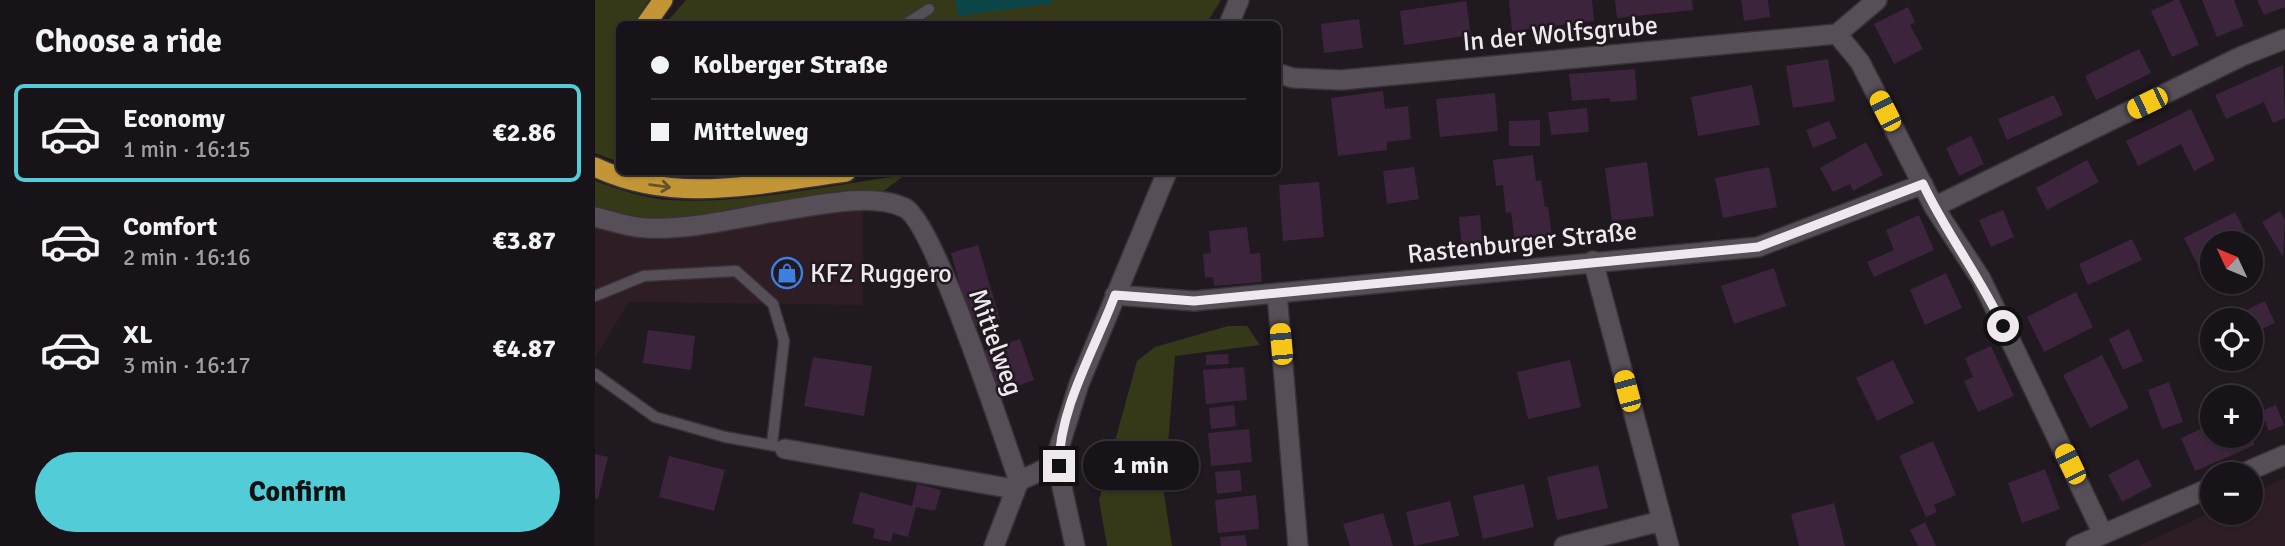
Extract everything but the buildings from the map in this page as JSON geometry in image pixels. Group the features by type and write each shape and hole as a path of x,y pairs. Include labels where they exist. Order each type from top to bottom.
{"highway":[{"path":"648,21 663,0"},
{"path":"595,167 616,174"},
{"path":"619,175 643,183 713,191 825,175"}],"street":[{"path":"1230,21 1239,0"},
{"path":"1877,0 1836,34 1860,62 1934,207 1981,279 2103,534"},
{"name":"In der Wolfsgrube","path":"1281,74 1293,78 1341,80 1836,34"},
{"path":"1934,207 2242,56 2285,39"},
{"path":"1075,546 1059,466 1059,448 1079,384 1166,175"},
{"name":"Rastenburger Straße","path":"1115,295 1194,301 1758,247 1923,184"},
{"name":"Mittelweg","path":"595,217 645,229 721,222 859,201 885,201 907,209 940,263 1016,485"},
{"path":"1593,261 1669,546"},
{"path":"1277,293 1298,546"},
{"path":"779,447 1016,485 1049,467 1059,466"},
{"path":"2263,464 2285,455"},
{"path":"994,546 1016,485"},
{"path":"2075,546 2200,492"},
{"path":"1564,546 1661,521"}],"lane":[{"path":"911,21 929,9"},
{"path":"595,296 644,276 736,271 773,304 784,341 779,447 725,437 655,416 595,374"}],"shaded area":[{"path":"863,206 863,305 629,302 595,358 595,224"},
{"path":"2285,478 2285,546 2138,546 2200,518 2200,525 2263,525 2263,488"}],"green space":[{"path":"595,0 649,0 636,21 616,21 616,161 595,153"},
{"path":"686,0 1221,0 1208,21 668,21"},
{"path":"905,175 863,206 664,239 595,224 595,181 649,197 696,201 756,197"},
{"path":"1228,326 1247,326 1260,345 1175,356 1164,494 1172,546 1107,546 1099,500 1137,361 1155,347"}],"water":[{"path":"955,0 1052,0 1053,3 958,16"}],"place":[{"name":"KFZ Ruggero","path":"787,273"}],"route":[{"path":"1059,466 1059,448 1079,384 1115,295 1194,301 1758,247 1923,184 1934,207 1981,279 2003,326"}]}
